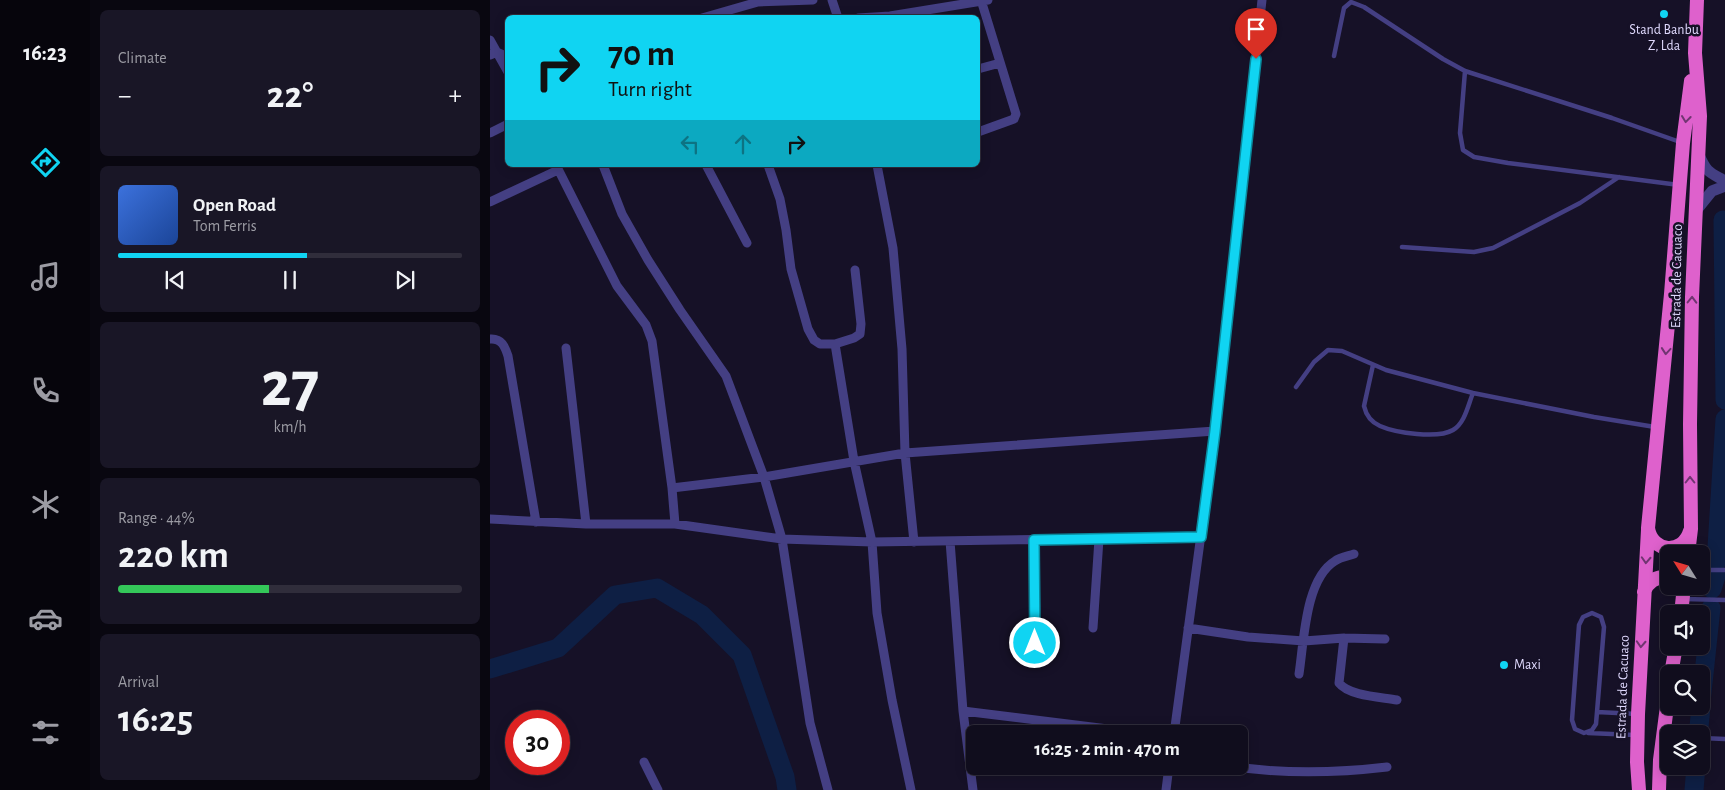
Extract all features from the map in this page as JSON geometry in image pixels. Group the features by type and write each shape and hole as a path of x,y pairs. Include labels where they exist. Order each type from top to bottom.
{"highway":[{"name":"Estrada de Cacuaco","path":"1639,790 1637,762 1638,714 1648,524 1683,143 1695,53 1697,0"},
{"name":"Estrada de Cacuaco","path":"1689,545 1691,529 1690,424 1695,212 1700,116 1695,53"},
{"path":"1648,524 1649,535 1653,541 1658,546 1669,548 1682,544 1687,539 1691,529"},
{"path":"1644,595 1645,589 1651,581 1660,577"},
{"path":"1666,715 1666,725"},
{"path":"1659,790 1661,775"}],"street":[{"path":"718,15 757,1 813,0"},
{"path":"832,0 837,15"},
{"path":"896,15 983,0 1016,114 1014,119 980,131"},
{"path":"1175,725 1215,431 1262,0"},
{"path":"490,40 494,54 505,68"},
{"path":"980,68 1000,63"},
{"path":"490,133 505,126"},
{"path":"1698,154 1704,167 1710,173 1725,181"},
{"path":"490,202 557,167 617,286 646,325 652,341 672,488 675,524"},
{"path":"603,167 622,214 648,260 726,376 764,477 782,539 810,723 828,790"},
{"path":"707,167 747,243"},
{"path":"769,167 780,199 791,269 808,329 814,340 820,344 836,344 860,334 862,324 855,270"},
{"path":"877,167 893,248 902,349 905,453 914,542"},
{"path":"1695,212 1712,191 1725,186"},
{"path":"490,338 495,338 504,344 508,356 536,522"},
{"path":"836,344 854,461 872,542 879,622 910,790"},
{"path":"566,348 586,524"},
{"path":"672,488 764,477 905,453 1215,431"},
{"path":"490,519 586,524 675,524 782,539 872,542 1201,537"},
{"path":"1093,628 1099,539"},
{"path":"1034,540 1035,643"},
{"path":"950,541 963,711 973,790"},
{"path":"1299,674 1308,608 1321,575 1335,560 1354,554"},
{"path":"1188,628 1248,637 1304,641 1344,638 1385,639"},
{"path":"1344,638 1339,684 1344,689 1354,693 1397,700"},
{"path":"963,711 1076,725"},
{"path":"644,762 658,790"},
{"path":"1248,769 1354,771 1387,768"},
{"path":"1166,790 1168,775"}],"lane":[{"path":"1334,56 1344,8 1352,2 1364,7 1443,59 1465,71 1683,143"},
{"path":"1465,71 1460,133 1463,150 1474,157 1680,186"},
{"path":"1402,247 1474,252 1492,248 1580,203 1618,177"},
{"path":"1296,387 1314,362 1328,350 1342,351 1386,370 1473,393 1594,418 1658,427"},
{"path":"1373,365 1364,406 1368,417 1381,427 1408,433 1442,434 1454,430 1464,418 1473,393"},
{"path":"1710,570 1724,570"},
{"path":"1691,595 1704,600 1725,600"},
{"path":"1584,733 1590,732 1594,727 1597,712 1604,624 1600,616 1592,613 1582,617 1579,625 1572,720 1575,729 1584,733 1638,735"},
{"path":"1597,712 1638,714"},
{"path":"1666,718 1669,725"},
{"path":"1710,739 1725,740"}],"waterway":[{"path":"1723,220 1725,400"},
{"path":"1716,563 1725,419"},
{"path":"1712,589 1716,576"},
{"path":"490,669 558,648 615,595 657,588 702,615 742,655 785,777 787,790"},
{"path":"1705,665 1711,608"},
{"path":"1699,725 1700,715"},
{"path":"1694,790 1695,775"}],"place":[{"name":"Stand Banbu Z, Lda","path":"1664,14"},
{"name":"Maxi","path":"1504,665"}],"route":[{"path":"1035,643 1034,540 1201,537 1215,431 1256,59"}]}
